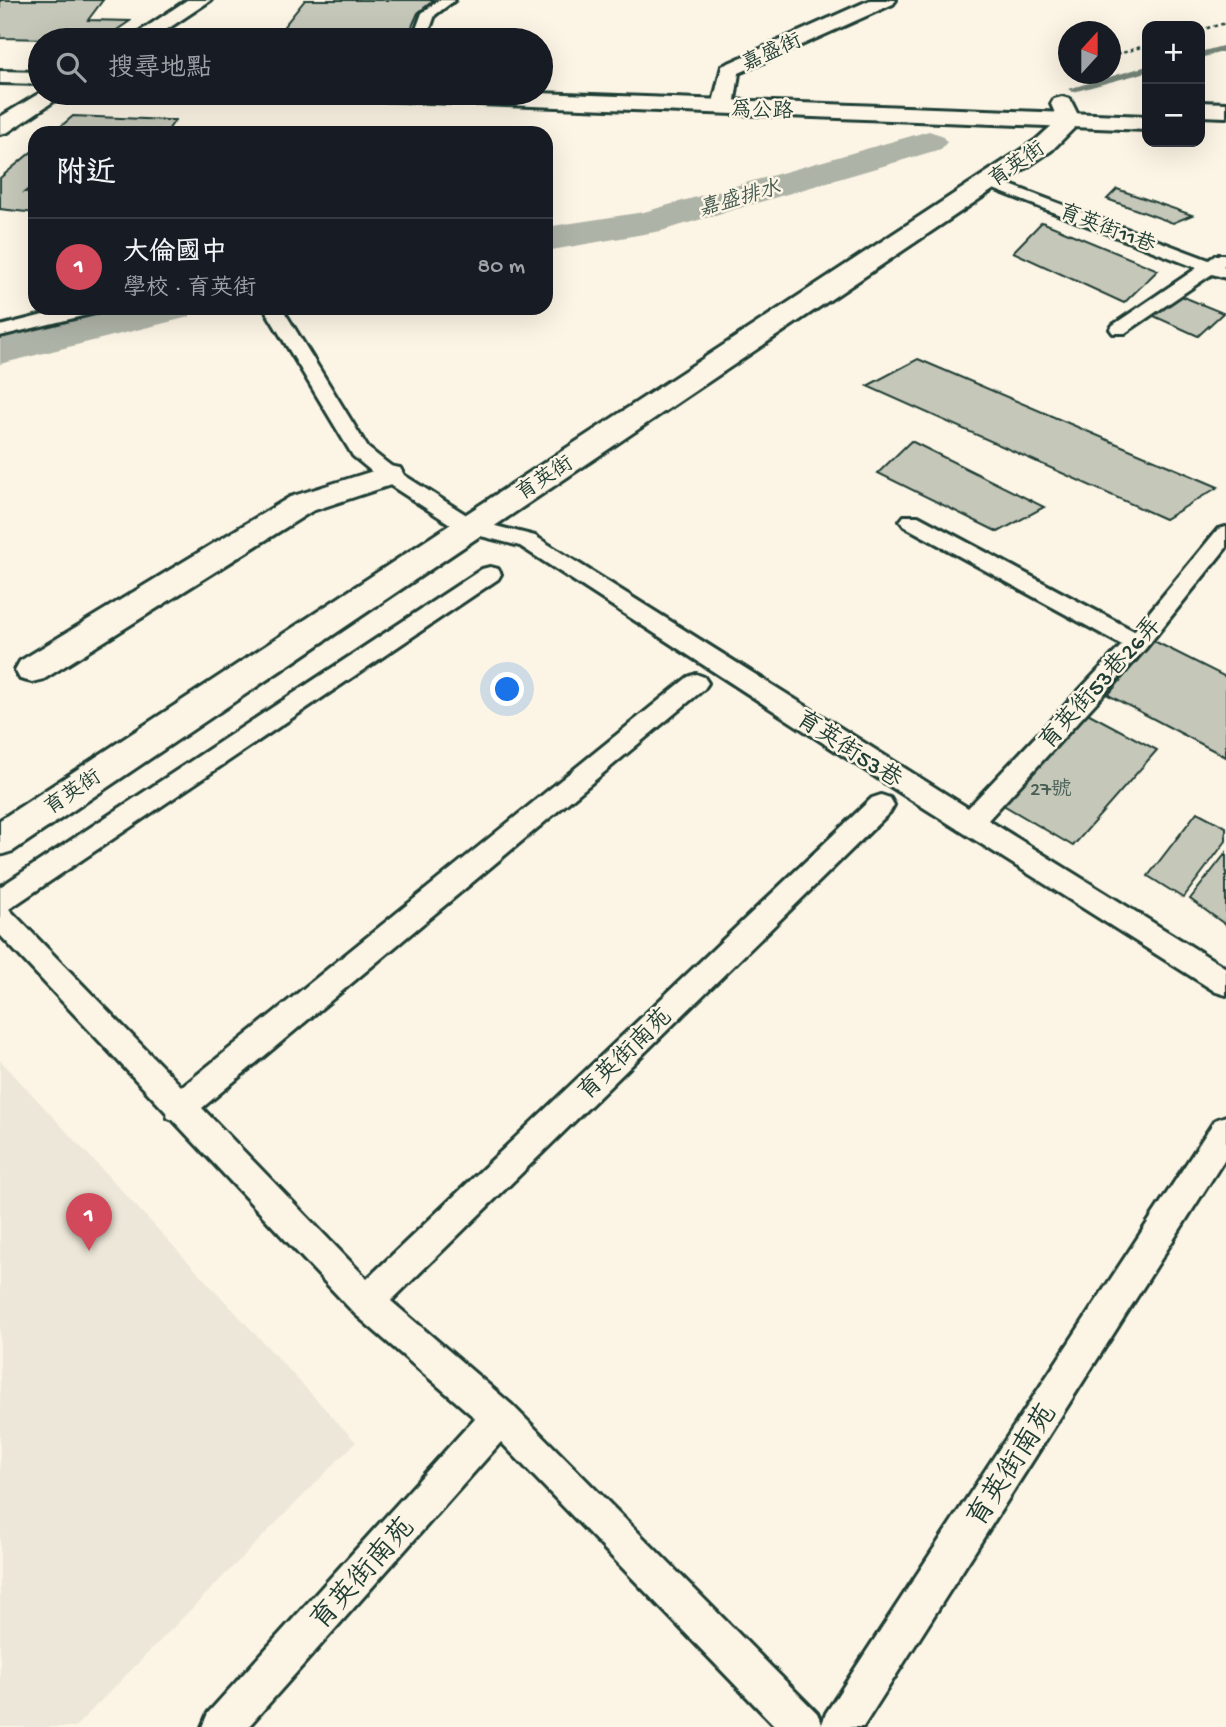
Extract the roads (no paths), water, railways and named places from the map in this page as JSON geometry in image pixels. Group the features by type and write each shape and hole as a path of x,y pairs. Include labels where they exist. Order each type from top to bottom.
{"street":[{"path":"156,28 201,0"},
{"name":"嘉盛街","path":"724,99 729,70 886,0"},
{"path":"0,64 28,65"},
{"path":"0,77 28,78"},
{"name":"為公路","path":"553,85 724,99"},
{"name":"為公路","path":"553,96 724,99 1066,112 1142,122"},
{"path":"0,127 36,105"},
{"name":"為公路","path":"1066,112 1142,107"},
{"path":"1205,109 1226,110"},
{"name":"育英街","path":"0,840 1044,145 1066,112"},
{"path":"1205,125 1226,126"},
{"path":"32,670 301,504 389,475"}],"lane":[{"path":"423,28 429,13 447,0"},
{"name":"育英街11巷","path":"989,182 1221,265"},
{"path":"1119,329 1221,265"},
{"path":"0,331 65,315"},
{"path":"277,315 360,452 389,475 470,526"},
{"path":"911,521 1137,643"},
{"name":"育英街53巷","path":"470,526 527,541 908,785 1226,983"},
{"name":"育英街53巷26弄","path":"971,822 1137,643 1224,536"},
{"path":"0,901 490,574"},
{"path":"179,1108 696,683"},
{"name":"育英街南苑","path":"367,1302 881,805"},
{"path":"0,917 179,1108 367,1302 500,1417 803,1727"},
{"name":"育英街南苑","path":"840,1727 1226,1130"},
{"name":"育英街南苑","path":"222,1727 500,1417"}],"waterway":[{"name":"嘉盛排水","path":"1205,54 1226,48"},
{"name":"嘉盛排水","path":"1073,89 1142,70"},
{"name":"嘉盛排水","path":"553,238 648,223 929,142"},
{"name":"嘉盛排水","path":"0,351 147,315"}],"place":[{"name":"大倫國中","path":"89,1251"}]}
